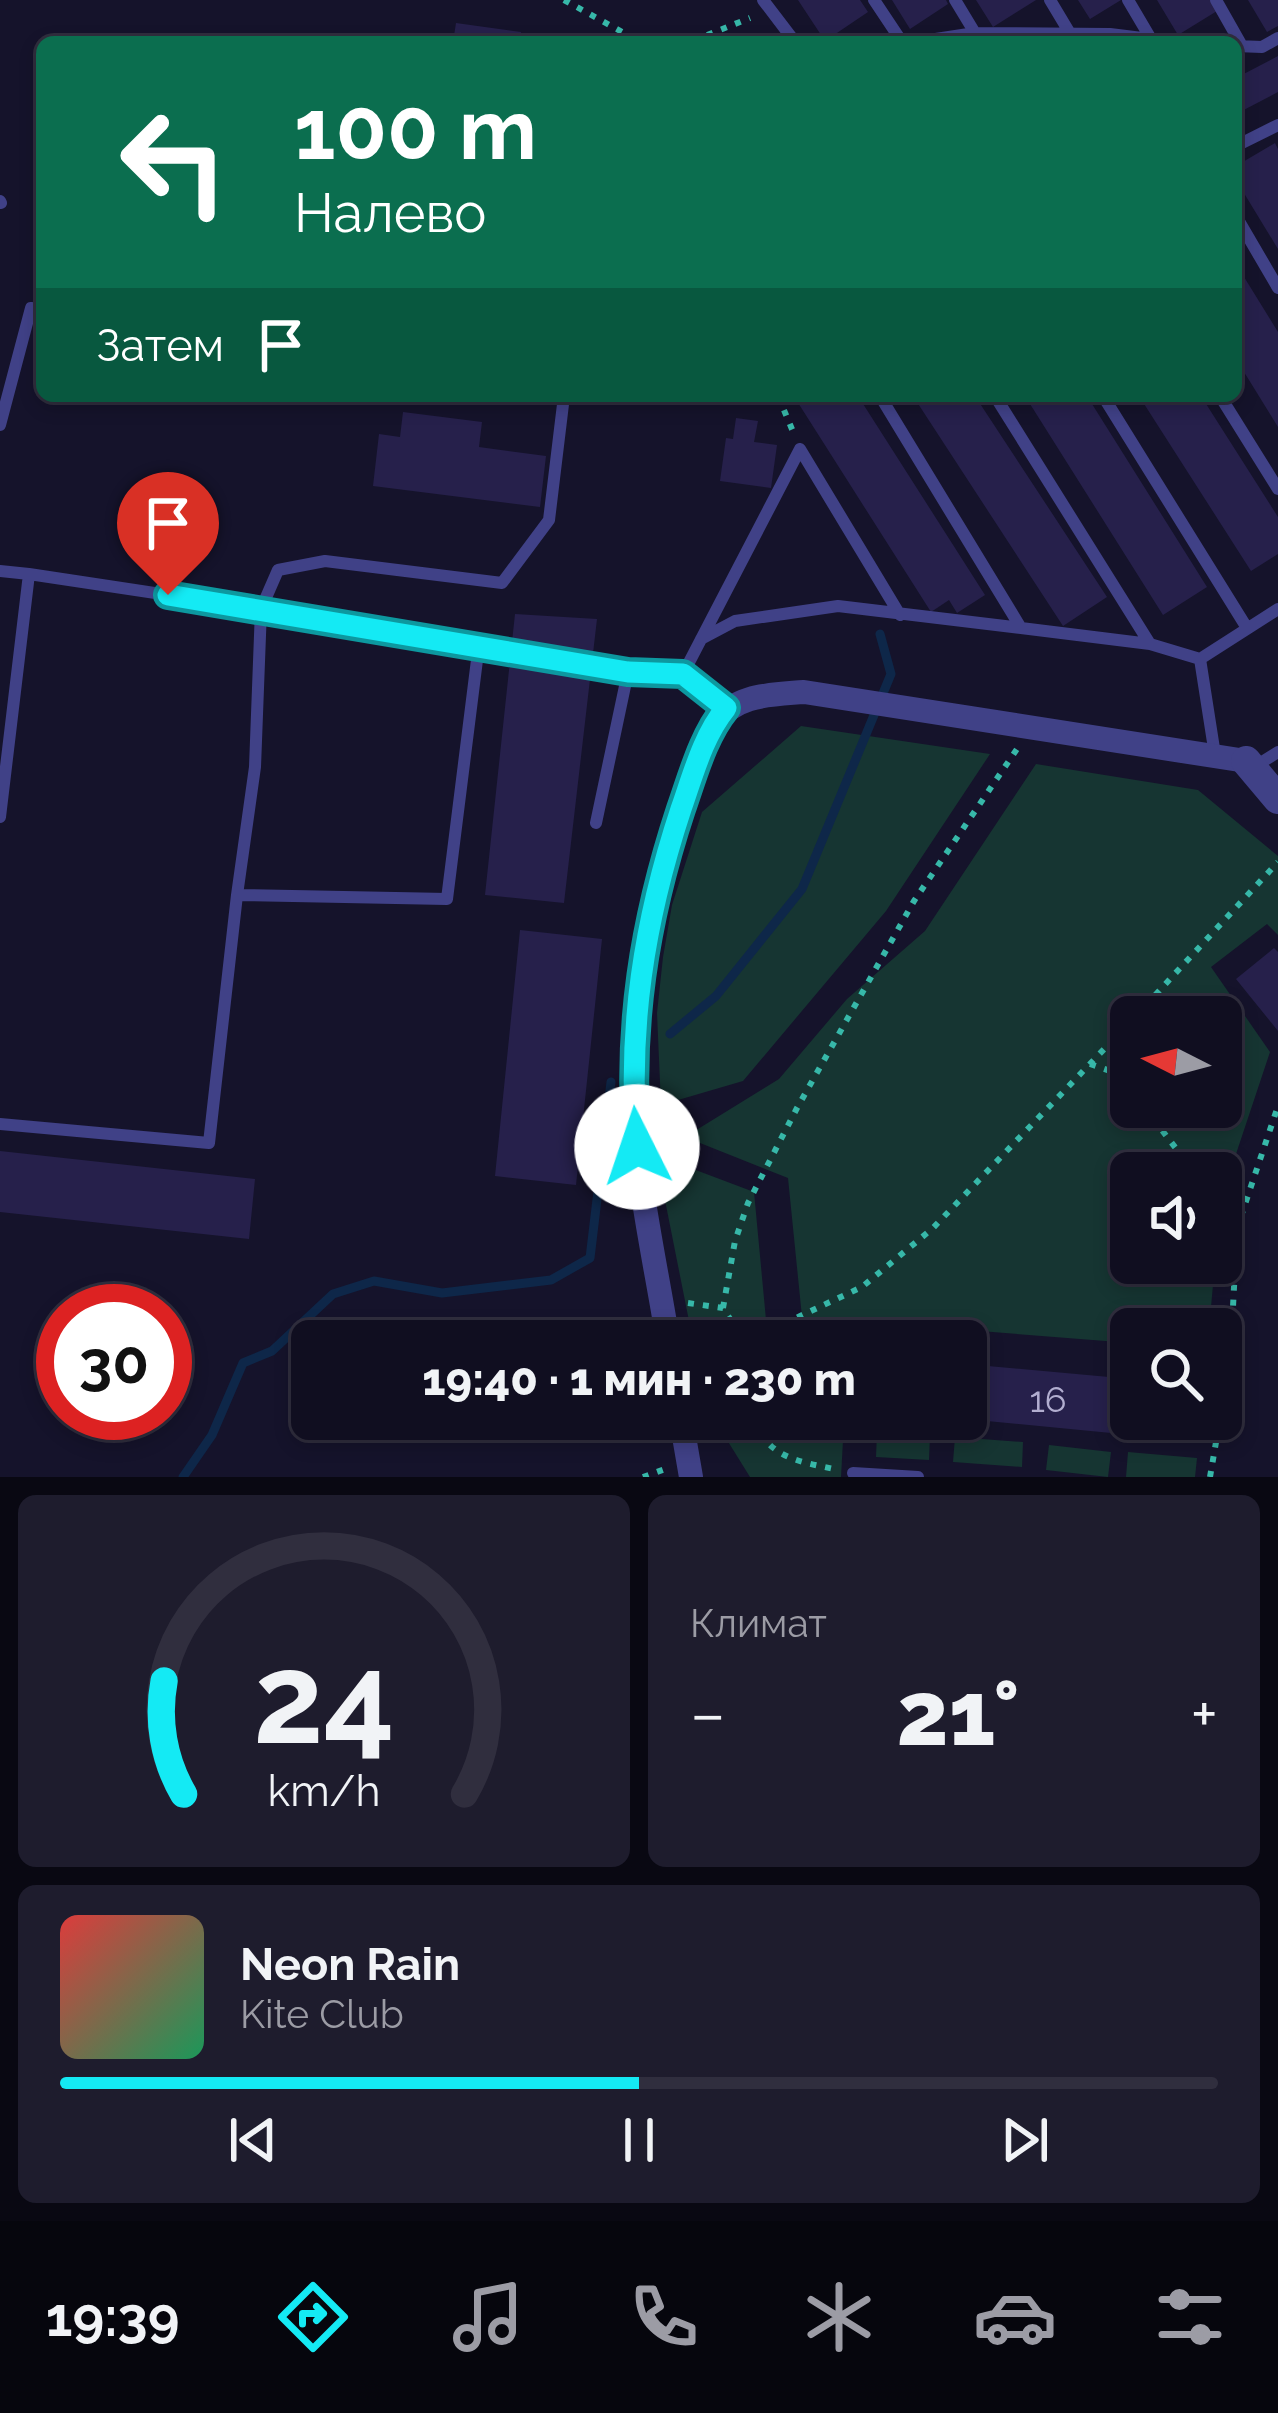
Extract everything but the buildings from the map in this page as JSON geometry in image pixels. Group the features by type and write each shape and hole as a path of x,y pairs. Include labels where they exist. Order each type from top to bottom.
{"street":[{"path":"665,1320 632,1096 640,969 666,854 713,724 726,708 746,698 805,692 1259,760 1278,799"},
{"path":"685,1440 691,1477"}],"lane":[{"path":"874,0 898,36"},
{"path":"955,0 975,33"},
{"path":"1050,0 1064,36"},
{"path":"1128,0 1149,36"},
{"path":"1216,0 1234,36"},
{"path":"766,4 791,36"},
{"path":"955,36 1029,36"},
{"path":"1242,46 1262,47 1278,38"},
{"path":"1242,143 1278,125"},
{"path":"1242,226 1278,288"},
{"path":"0,425 31,308 36,308"},
{"path":"0,1124 209,1143 255,767 261,610 278,570 325,561 502,583 549,520 563,402"},
{"path":"884,402 1022,628"},
{"path":"999,402 1150,644"},
{"path":"1107,402 1247,628"},
{"path":"1224,402 1278,489"},
{"path":"800,449 900,615"},
{"path":"683,674 800,449"},
{"path":"0,571 479,644 628,672 683,674 726,708"},
{"path":"0,817 29,574"},
{"path":"701,639 735,621 838,606 1150,644 1200,658 1278,609"},
{"path":"238,895 447,899 479,644"},
{"path":"1200,658 1215,756"},
{"path":"596,824 628,672"},
{"path":"853,1473 918,1477"}],"path":[{"path":"564,0 630,36"},
{"path":"703,36 766,4"},
{"path":"781,402 800,449"},
{"path":"731,1320 723,1308 735,1241 748,1204 914,901 1032,726"},
{"path":"1154,996 1278,862"},
{"path":"793,1320 862,1287 933,1228 1110,1043"},
{"path":"1089,1064 1110,1071"},
{"path":"1242,1213 1278,1106"},
{"path":"1160,1128 1179,1152"},
{"path":"661,1298 723,1308"},
{"path":"768,1440 784,1458 853,1473"},
{"path":"1210,1477 1216,1440"}],"green space":[{"path":"801,726 990,754 886,911 743,1081 661,1105 657,1013 663,957 672,905 702,812"},
{"path":"1036,764 1198,790 1278,856 1278,935 1267,924 1211,967 1231,996 1110,996 1110,1128 1242,1128 1242,1012 1270,1052 1237,1152 1110,1152 1110,1284 1213,1284 1211,1308 1110,1308 1110,1341 987,1332 987,1320 802,1317 788,1178 685,1137 779,1079 847,999 925,931"},
{"path":"656,1155 754,1192 766,1320 689,1320"},
{"path":"727,1440 843,1440 841,1477 750,1477"},
{"path":"877,1440 930,1440 929,1460 876,1457"},
{"path":"955,1440 1023,1442 1022,1467 953,1462"},
{"path":"1049,1445 1111,1452 1108,1477 1046,1470"},
{"path":"1128,1452 1197,1458 1195,1477 1126,1477"}],"waterway":[{"path":"670,1034 716,996 802,889 891,674 880,634"},
{"path":"183,1477 212,1435 243,1363 272,1351 333,1294 374,1281 442,1293 551,1280 590,1258 611,1082"}],"route":[{"path":"168,595 628,672 683,674 726,708 713,724 686,795 651,906 633,1036 637,1147"}]}
